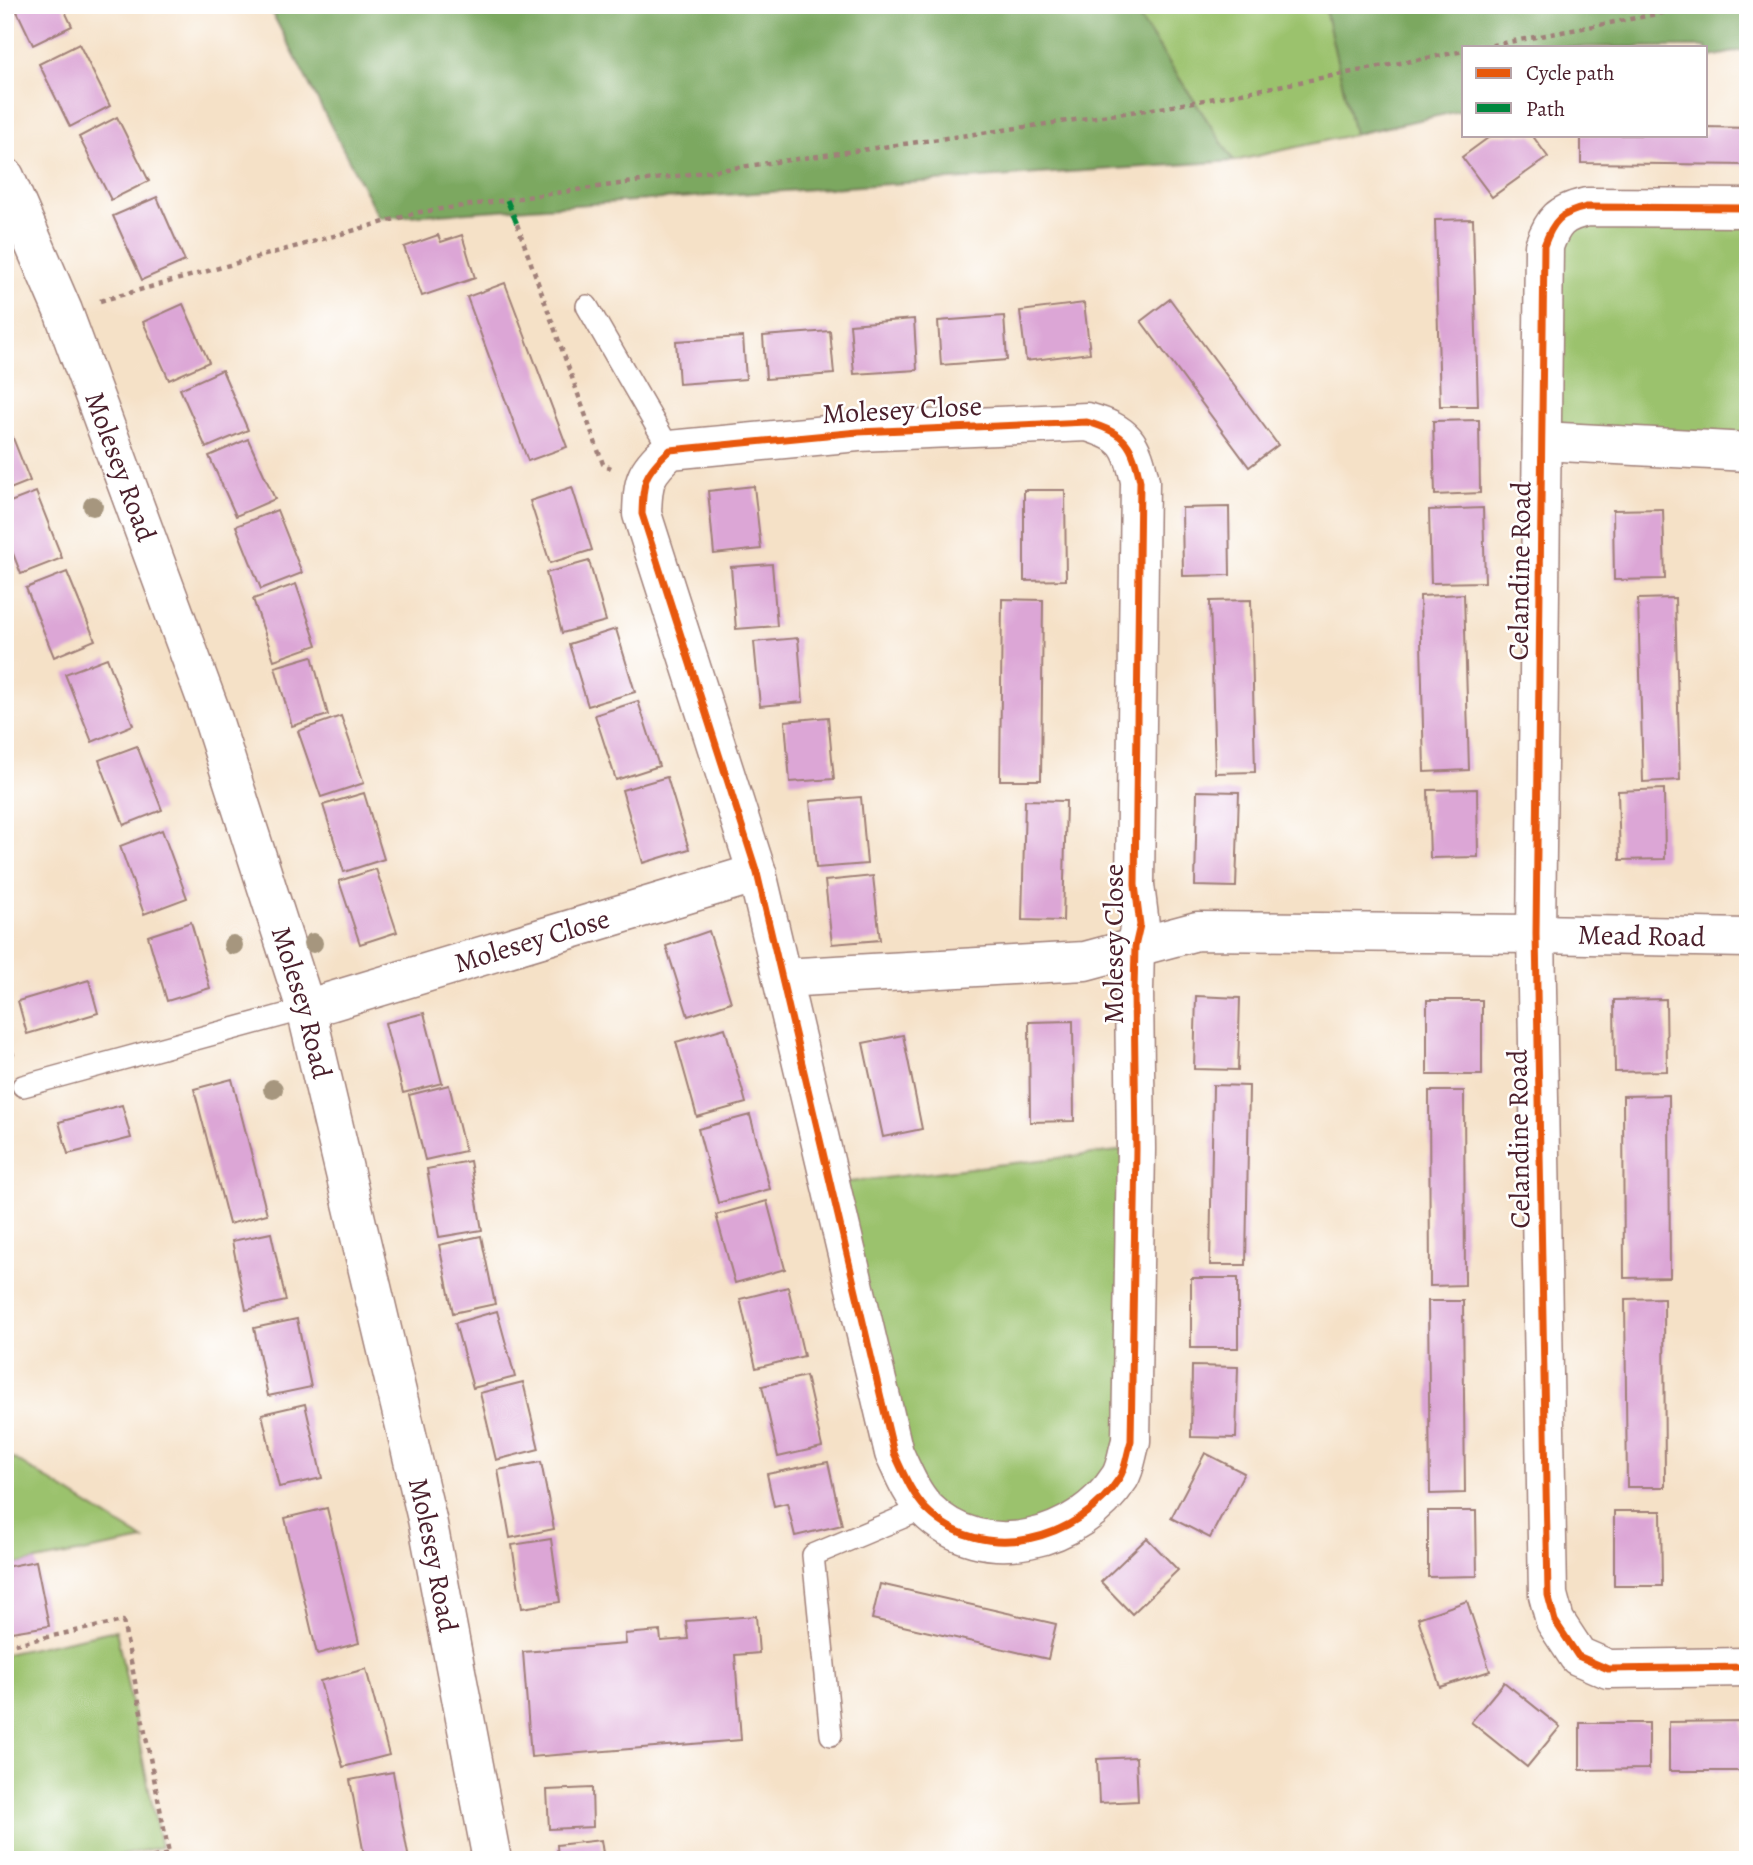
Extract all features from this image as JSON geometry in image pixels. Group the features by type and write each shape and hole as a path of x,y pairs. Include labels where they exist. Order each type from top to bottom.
{"street":[{"name":"Molesey Road","path":"5,177 63,311 209,710 306,1009 427,1520 492,1860"},
{"name":"Celandine Road","path":"1748,208 1587,207 1568,212 1551,226 1544,246 1536,934 1548,1595 1555,1621 1578,1656 1608,1669 1748,1667"},
{"name":"Molesey Close","path":"643,485 642,514 757,873 894,1452 909,1485 925,1508 945,1525 989,1542 1022,1540 1056,1530 1079,1519 1104,1498 1121,1475 1130,1441 1136,1149 1135,947 1140,925 1135,885 1140,481 1133,450 1111,428 1087,422 858,432 670,450"},
{"path":"1542,441 1748,452"},
{"path":"643,485 653,464 670,450"},
{"name":"Molesey Close","path":"306,1009 757,873"},
{"name":"Mead Road","path":"1135,947 1197,931 1748,938"},
{"name":"Molesey Close","path":"782,978 1085,961 1135,947"}],"lane":[{"path":"587,306 670,450"},
{"path":"23,1086 306,1009"},
{"path":"831,1735 813,1555 925,1508"}],"path":[{"path":"1487,46 1704,5"},
{"path":"63,311 420,212 1167,107 1462,51"},
{"path":"517,224 603,464 643,485"},
{"path":"5,1646 123,1621 169,1854 139,1860"}],"green space":[{"path":"268,5 1131,5 1234,161 379,218"},
{"path":"1131,5 1748,5 1748,49 1708,58 1708,46 1462,46 1462,110 1234,161"},
{"path":"1324,5 1748,5 1748,49 1708,58 1708,46 1462,46 1462,110 1354,134"},
{"path":"1748,208 1748,452 1542,441 1551,226"},
{"path":"1136,1149 1121,1475 1022,1540 925,1508 831,1184"},
{"path":"5,1453 144,1540 5,1567"},
{"path":"116,1630 161,1847 100,1860 5,1860 5,1654"}],"building":[{"path":"14,5 62,5 72,26 33,45"},
{"path":"79,44 110,106 70,127 39,64"},
{"path":"117,117 149,181 111,200 79,137"},
{"path":"1708,127 1748,128 1748,165 1581,163 1581,136 1708,136"},
{"path":"1491,136 1533,136 1548,157 1492,197 1462,157"},
{"path":"157,197 185,261 142,280 113,216"},
{"path":"1473,219 1478,406 1440,406 1435,220"},
{"path":"438,235 441,242 462,235 475,278 422,296 404,247"},
{"path":"505,283 567,447 528,461 467,297"},
{"path":"1170,299 1278,445 1249,467 1141,321"},
{"path":"1084,303 1090,353 1026,361 1020,311"},
{"path":"183,304 209,362 169,380 143,322"},
{"path":"1004,316 1007,360 941,365 938,321"},
{"path":"914,319 917,370 854,374 850,324"},
{"path":"830,331 834,374 766,379 763,336"},
{"path":"743,337 746,379 679,384 676,341"},
{"path":"222,370 248,430 206,448 180,389"},
{"path":"5,418 30,481 5,491"},
{"path":"1479,420 1480,493 1435,495 1433,421"},
{"path":"248,439 275,499 236,516 209,456"},
{"path":"754,486 761,549 714,554 708,491"},
{"path":"572,487 592,550 550,563 530,501"},
{"path":"1024,490 1065,490 1066,580 1024,581"},
{"path":"36,492 62,558 21,574 5,533 5,504"},
{"path":"1229,507 1230,575 1183,576 1182,508"},
{"path":"1483,508 1485,582 1431,583 1429,510"},
{"path":"1663,509 1665,579 1614,580 1613,510"},
{"path":"277,510 302,573 261,589 236,526"},
{"path":"589,561 606,621 562,633 546,573"},
{"path":"772,564 777,626 736,629 731,567"},
{"path":"67,572 95,640 54,657 26,588"},
{"path":"296,584 317,645 274,660 253,599"},
{"path":"1464,594 1469,770 1424,772 1420,596"},
{"path":"1675,598 1680,780 1643,782 1638,599"},
{"path":"1002,599 1043,600 1041,780 1000,780"},
{"path":"1251,600 1255,772 1215,773 1210,601"},
{"path":"616,629 635,692 588,706 569,644"},
{"path":"798,638 803,702 760,706 754,642"},
{"path":"312,656 328,715 292,726 275,667"},
{"path":"107,658 133,725 92,742 65,674"},
{"path":"638,701 659,766 616,780 595,715"},
{"path":"341,716 364,783 321,797 298,731"},
{"path":"828,717 834,779 790,782 785,721"},
{"path":"137,746 162,810 124,825 99,760"},
{"path":"667,777 689,849 643,863 622,790"},
{"path":"1477,789 1478,857 1430,858 1428,790"},
{"path":"1664,789 1665,859 1620,860 1618,791"},
{"path":"1197,791 1239,792 1236,887 1195,886"},
{"path":"364,793 384,859 344,872 323,805"},
{"path":"861,797 867,864 816,868 810,801"},
{"path":"1025,800 1066,801 1063,921 1022,920"},
{"path":"162,830 187,898 144,914 120,846"},
{"path":"376,869 397,932 360,944 339,881"},
{"path":"873,876 880,940 832,944 825,881"},
{"path":"191,922 210,988 167,1001 148,936"},
{"path":"709,931 731,1002 688,1016 666,946"},
{"path":"89,980 98,1013 27,1034 18,1001"},
{"path":"1196,996 1240,998 1238,1070 1194,1069"},
{"path":"1666,999 1667,1071 1615,1072 1614,1000"},
{"path":"1427,1000 1482,1000 1482,1075 1427,1075"},
{"path":"424,1013 442,1083 403,1093 385,1023"},
{"path":"1073,1021 1074,1121 1030,1122 1029,1022"},
{"path":"725,1028 746,1103 697,1117 676,1042"},
{"path":"903,1035 922,1129 883,1137 863,1043"},
{"path":"232,1079 267,1214 229,1224 194,1089"},
{"path":"449,1085 465,1151 425,1160 409,1095"},
{"path":"1213,1085 1249,1086 1246,1265 1210,1265"},
{"path":"1429,1091 1464,1091 1465,1285 1430,1286"},
{"path":"1669,1095 1670,1277 1624,1278 1623,1096"},
{"path":"122,1105 131,1138 68,1154 59,1122"},
{"path":"750,1115 770,1189 718,1203 698,1129"},
{"path":"470,1161 482,1230 439,1237 427,1169"},
{"path":"767,1201 785,1269 735,1283 716,1215"},
{"path":"271,1233 286,1301 246,1310 232,1241"},
{"path":"481,1236 495,1304 453,1313 439,1245"},
{"path":"1191,1278 1238,1278 1238,1348 1191,1348"},
{"path":"788,1287 804,1356 756,1368 740,1299"},
{"path":"1664,1298 1665,1487 1627,1487 1625,1299"},
{"path":"1428,1301 1463,1301 1465,1493 1430,1494"},
{"path":"497,1311 515,1377 473,1388 455,1323"},
{"path":"297,1319 311,1387 268,1396 254,1328"},
{"path":"1192,1366 1238,1367 1236,1438 1191,1437"},
{"path":"806,1376 822,1447 778,1457 762,1386"},
{"path":"523,1382 539,1449 496,1460 480,1393"},
{"path":"305,1404 322,1478 279,1487 262,1414"},
{"path":"1205,1453 1244,1473 1210,1538 1171,1518"},
{"path":"541,1462 554,1529 510,1538 498,1470"},
{"path":"828,1462 842,1525 795,1536 787,1503 774,1506 767,1474"},
{"path":"327,1508 359,1643 317,1654 285,1518"},
{"path":"1428,1511 1476,1511 1477,1576 1428,1577"},
{"path":"1614,1511 1661,1511 1662,1586 1614,1586"},
{"path":"1147,1538 1178,1570 1132,1614 1101,1582"},
{"path":"551,1539 560,1602 522,1608 512,1545"},
{"path":"36,1561 49,1626 5,1633 5,1567"},
{"path":"880,1584 1056,1624 1048,1659 872,1619"},
{"path":"1467,1601 1490,1671 1440,1687 1418,1618"},
{"path":"756,1616 759,1653 735,1655 741,1740 531,1757 523,1652 626,1644 625,1634 660,1631 661,1641 688,1639 686,1621"},
{"path":"366,1669 389,1755 343,1767 320,1681"},
{"path":"1504,1682 1560,1727 1527,1767 1471,1722"},
{"path":"1742,1721 1742,1771 1669,1771 1669,1722"},
{"path":"1580,1723 1649,1723 1649,1769 1580,1770"},
{"path":"1136,1757 1138,1801 1099,1803 1097,1759"},
{"path":"393,1772 409,1860 365,1860 350,1780"},
{"path":"592,1788 593,1827 549,1829 547,1790"},
{"path":"601,1840 604,1860 558,1860 557,1845"}],"marked path":[{"path":"507,200 517,224"}],"cycle path":[{"path":"1748,208 1587,207 1570,212 1559,219 1544,246 1536,934 1548,1595 1555,1621 1578,1656 1608,1669 1748,1667"},
{"path":"1087,422 1111,431 1125,442 1134,458 1140,481 1135,885 1140,925 1135,947 1134,991 1136,1149 1131,1441 1120,1477 1102,1499 1080,1517 1056,1531 1029,1539 1002,1541 975,1537 949,1527 926,1509 912,1489 894,1453 757,873 642,514 643,493 650,472 670,450 858,432 1087,422"}]}
